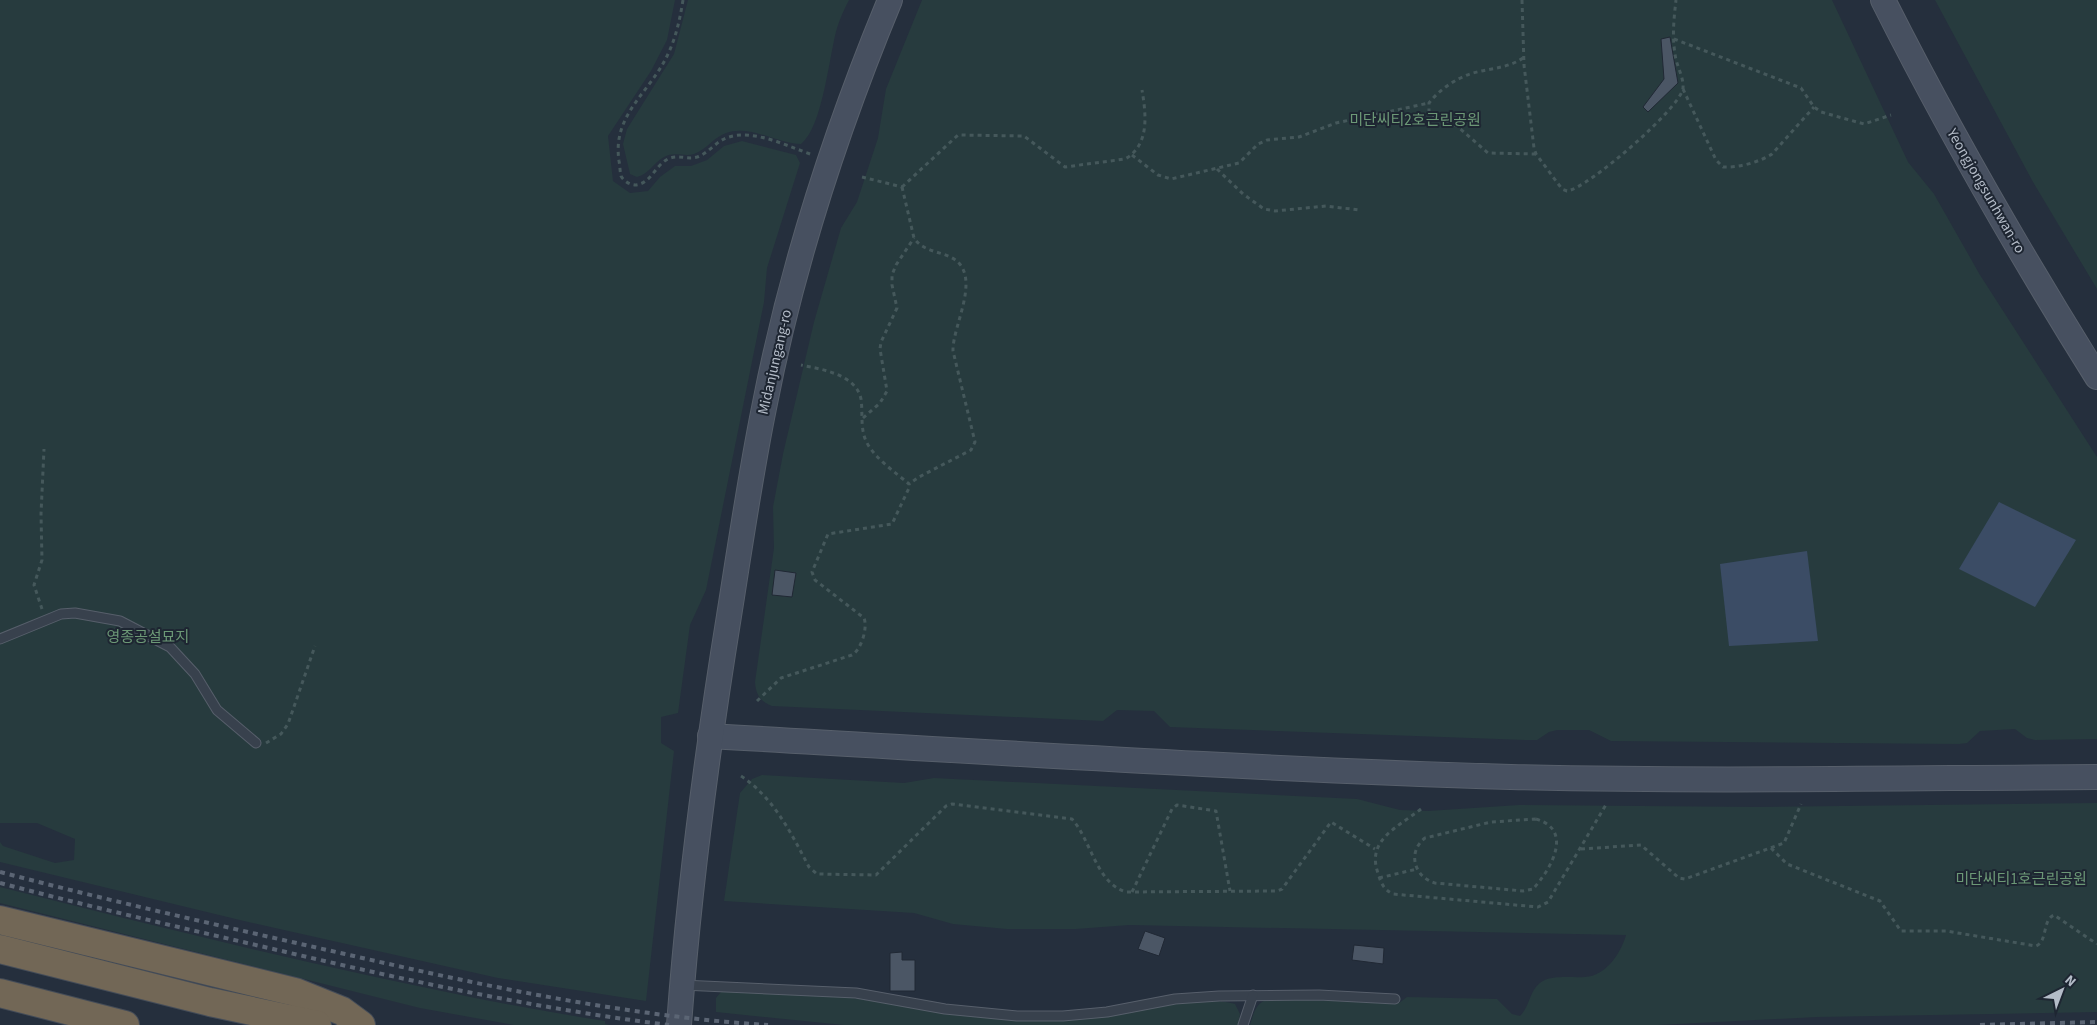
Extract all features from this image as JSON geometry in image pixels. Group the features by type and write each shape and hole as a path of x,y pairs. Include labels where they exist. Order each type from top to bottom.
{"highway":[{"path":"0,920 295,992 342,1011 361,1025"},
{"path":"0,949 210,1002 317,1025"},
{"path":"0,993 125,1025"}],"street":[{"name":"Midanjungang-ro","path":"679,1025 710,736 764,407 792,290 830,161 890,0"},
{"name":"Yeongjongsunhwan-ro","path":"1883,0 1921,76 1972,169 2038,282 2097,377"},
{"path":"710,736 1176,763 1508,777 1875,779 2097,777"}],"lane":[{"path":"0,639 46,619 75,613 120,621 153,636 183,659 217,710 256,743"},
{"path":"682,985 830,991 976,1013 1044,1016 1107,1012 1175,999 1253,995 1319,995 1395,999"},
{"path":"1243,1025 1253,995"}],"path":[{"path":"683,0 673,42 665,60 620,131 617,145 621,176 628,184 638,186 648,180 666,160 675,156 687,158 699,156 728,137 741,135 762,139 830,161"},
{"path":"1522,0 1524,57 1536,154 1562,188 1571,191 1626,151 1668,111 1683,88"},
{"path":"1676,0 1675,55 1683,88 1716,160 1723,167 1733,168 1772,154 1814,107"},
{"path":"1674,39 1791,83 1801,88 1814,107 1821,112 1864,124 1891,115"},
{"path":"1132,155 1163,178 1171,179 1217,168 1243,161 1262,141 1299,137 1336,123 1429,103 1456,80 1470,74 1515,63 1524,57"},
{"path":"902,187 955,136 962,134 1024,136 1065,167 1119,161 1132,155 1142,139 1145,125 1142,90"},
{"path":"1429,103 1429,112 1438,119 1457,126 1488,153 1536,154"},
{"path":"1217,168 1243,194 1264,209 1275,212 1326,206 1359,210"},
{"path":"862,177 902,187"},
{"path":"757,701 781,678 852,655 859,650 866,625 864,618 815,580 812,572 828,534 892,524 909,484 971,450 974,442 953,351 954,339 965,301 963,270 954,259 923,247 914,238 902,187"},
{"path":"862,418 880,403 887,391 880,350 881,342 897,308 892,275 896,265 914,238"},
{"path":"801,364 830,371 850,383 861,397 866,440 872,450 909,484"},
{"path":"44,449 41,514 42,560 34,585 46,619"},
{"path":"256,743 270,743 288,724 315,646"},
{"path":"741,776 763,793 772,803 809,867 817,874 876,875 946,806 952,804 1072,818 1107,879 1118,890 1132,892 1277,891 1282,889 1331,822 1375,849"},
{"path":"1421,809 1382,840 1375,849 1374,862 1382,887 1392,894 1538,907 1548,902 1607,803"},
{"path":"1580,849 1641,845 1682,880 1771,848 1787,840 1801,804"},
{"path":"1132,892 1172,809 1177,805 1216,811 1230,891"},
{"path":"1536,819 1550,826 1558,837 1556,850 1546,870 1536,886 1529,891 1435,883 1424,878 1417,869 1414,852 1420,842 1432,836 1465,827 1491,822 1536,819"},
{"path":"1771,848 1787,864 1882,903 1897,928 1901,931 1946,931 2036,946 2042,943 2049,918 2054,914 2097,944"},
{"path":"1379,878 1417,869"}],"green space":[{"name":"영종공설묘지","path":"0,0 675,0 667,40 651,71 608,136 613,181 630,193 648,191 660,177 675,166 691,166 707,160 724,146 742,141 796,155 800,163 767,268 764,302 706,590 690,625 678,713 661,717 661,743 674,751 646,1001 498,978 244,921 0,862 0,842 3,846 55,863 74,860 75,839 37,823 0,823"},
{"path":"688,0 849,0 837,28 815,123 809,135 801,144 745,131 735,131 718,137 694,154 668,155 637,177 630,174 623,144 627,129 674,54"},
{"name":"미단씨티2호근린공원","path":"922,0 1832,0 1908,162 1934,194 1980,275 2097,457 2097,739 2035,740 2027,738 2015,729 1980,731 1967,743 1959,744 1611,741 1589,730 1557,730 1549,732 1537,740 1526,740 1170,727 1154,711 1117,710 1103,721 772,706 764,702 756,691 755,682 774,548 773,507 783,454 814,322 841,228 857,202 878,138 886,89"},
{"path":"1935,0 2097,0 2097,289 2033,182"},
{"name":"미단씨티1호근린공원","path":"762,775 904,783 934,778 1357,799 1400,810 1428,811 1519,805 1757,807 2097,803 2097,1012 1817,1017 1658,1025 1250,1025 1258,1006 1269,999 1399,1003 1407,997 1497,999 1512,1014 1520,1016 1524,1012 1538,984 1547,979 1558,977 1585,977 1600,973 1616,956 1626,935 1129,925 1076,929 1007,929 953,924 914,913 724,901 740,793 752,779"},
{"path":"0,887 325,966 488,1000 605,1021 605,1024 610,1025 514,1025 420,1008 0,903"},
{"path":"750,991 843,997 961,1013 1020,1018 1049,1019 1108,1016 1172,1004 1207,1001 1222,1001 1235,1004 1240,1014 1238,1025 844,1025 716,1012 716,998 721,992"}],"water":[{"path":"1999,502 2076,540 2035,607 1959,569"},
{"path":"1807,551 1818,641 1729,646 1720,564"}],"building":[{"path":"1670,37 1678,83 1648,112 1643,107 1664,79 1661,39"},
{"path":"775,570 796,573 792,597 772,595"},
{"path":"1145,931 1165,938 1159,956 1138,949"},
{"path":"1354,945 1384,948 1383,964 1352,960"},
{"path":"902,952 902,960 915,960 915,991 890,991 890,953"}],"railway":[{"path":"0,872 215,925 502,988 661,1015 768,1025"},
{"path":"0,883 179,927 429,984 525,1003 669,1025"},
{"path":"1980,1025 2097,1022"}]}
